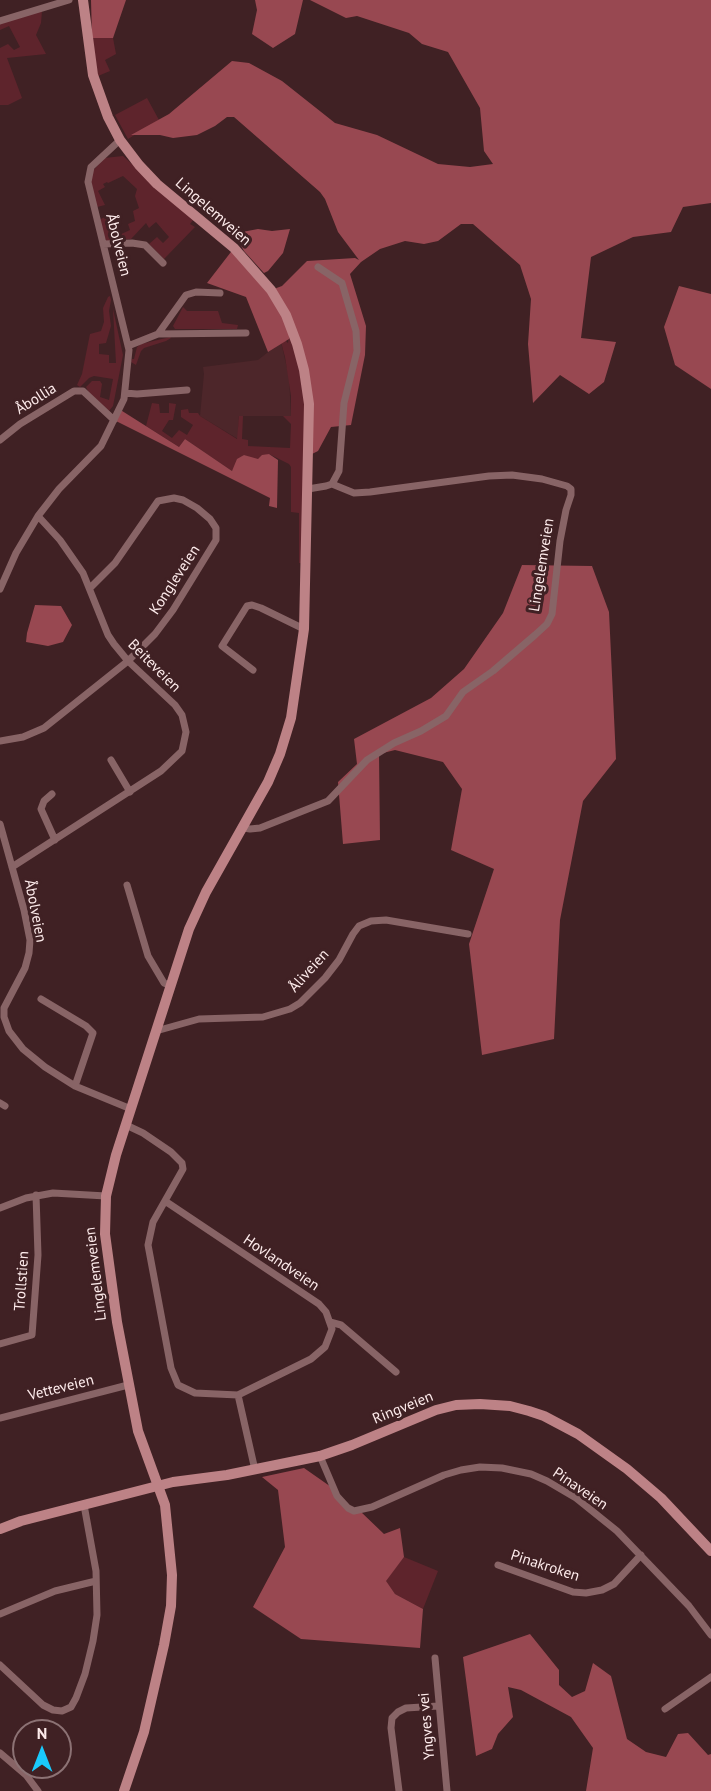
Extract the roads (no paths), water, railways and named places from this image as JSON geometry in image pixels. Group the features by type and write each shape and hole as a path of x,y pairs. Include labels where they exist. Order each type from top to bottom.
{"main road":[{"name":"Lingelemveien","path":"82,0 93,75 108,117 122,143 157,184 218,234 243,258 266,284 286,315 299,350 307,386 309,430 304,629 291,718 280,754 268,782 195,915 110,1175 106,1196 105,1233 128,1385 138,1431 165,1506 172,1587 168,1625 144,1732 124,1791"},
{"name":"Ringveien","path":"0,1529 21,1521 84,1505 128,1495 142,1495 157,1489 320,1456 352,1445 427,1412 445,1407 493,1404 544,1416 578,1434 627,1469 661,1498 711,1551"}],"street":[{"path":"0,21 69,0"},
{"name":"Åbolveien","path":"0,589 16,554 38,516 59,489 101,446 125,393 128,346 88,182 91,166 102,155 122,143"},
{"path":"104,244 144,245 163,263"},
{"path":"318,267 342,283 356,331 357,351 344,403 341,463 332,484"},
{"path":"158,334 186,295 196,292 220,293"},
{"path":"128,346 158,334 246,333"},
{"path":"125,393 187,390"},
{"name":"Åbollia","path":"0,440 20,424 74,391 83,391 114,420"},
{"name":"Lingelemveien","path":"244,828 260,828 328,801 367,760 446,716 463,692 493,671 547,624 552,614 560,541 566,510 572,495 571,489 567,486 542,479 512,476 489,476 370,492 354,493 332,484 308,489"},
{"name":"Kongleveien","path":"0,741 23,737 44,728 128,661 173,610 216,540 216,528 210,519 183,500 174,498 158,501 115,563 90,588"},
{"name":"Beiteveien","path":"12,867 130,792 173,761 182,752 186,732 182,715 175,705 128,661 108,635 83,573 67,549 38,516"},
{"path":"253,670 222,646 247,606 261,608 304,629"},
{"path":"111,760 130,792"},
{"path":"52,794 44,801 41,809 55,840"},
{"name":"Åbolveien","path":"0,824 28,929 29,953 21,977 4,1008 5,1023 14,1040 45,1067 75,1086 131,1109"},
{"path":"127,885 148,956 164,982 171,986"},
{"name":"Åliveien","path":"156,1031 199,1019 263,1017 290,1009 300,1003 326,978 359,926 371,921 386,920 468,934"},
{"path":"41,999 86,1026 93,1033 75,1086"},
{"path":"126,1125 143,1133 171,1152 182,1163 181,1175 153,1222 148,1245 173,1377 178,1385 195,1393 238,1395 319,1353 330,1340 332,1329 330,1322"},
{"path":"0,1208 36,1195 53,1193 106,1196"},
{"name":"Trollstien","path":"0,1344 32,1335 38,1255 36,1195"},
{"name":"Hovlandveien","path":"165,1202 319,1304 327,1312 330,1322"},
{"path":"330,1322 341,1325 396,1372"},
{"name":"Vetteveien","path":"0,1418 128,1385"},
{"path":"238,1395 255,1470"},
{"name":"Pinaveien","path":"320,1456 337,1496 354,1511 372,1507 429,1481 461,1470 480,1467 502,1468 531,1474 576,1498 616,1531 688,1606 711,1635"},
{"path":"0,1665 43,1705 62,1711 71,1707 85,1674 97,1615 93,1546 84,1505"},
{"name":"Pinakroken","path":"498,1565 573,1592 586,1593 602,1590 614,1584 641,1555"},
{"path":"0,1614 55,1591 96,1581"},
{"name":"Yngves vei","path":"435,1658 447,1791"},
{"path":"665,1709 711,1677"},
{"path":"399,1791 391,1728 392,1718 406,1708 438,1706"},
{"path":"0,1753 26,1775 38,1791"}]}
